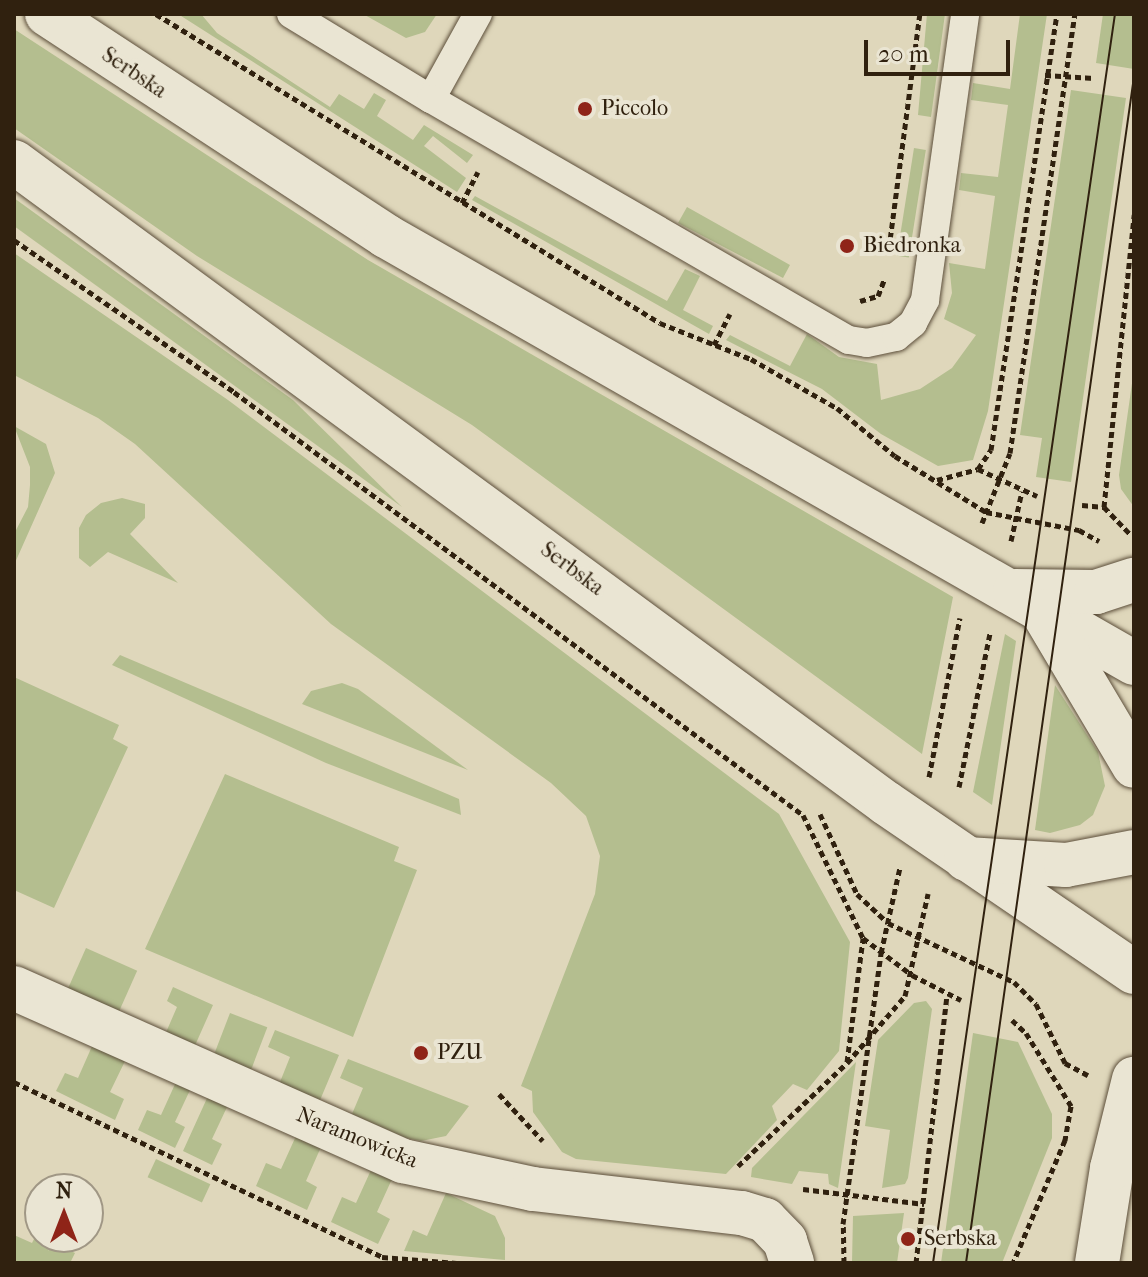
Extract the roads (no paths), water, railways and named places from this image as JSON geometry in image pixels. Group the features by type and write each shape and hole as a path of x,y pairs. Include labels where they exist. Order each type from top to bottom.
{"street":[{"name":"Serbska","path":"52,16 386,236 1134,663"},
{"name":"Serbska","path":"14,162 966,859 1134,972"},
{"path":"1012,593 1096,592 1134,580"},
{"path":"1012,593 1134,766"},
{"path":"966,859 1066,865 1134,852"},
{"name":"Naramowicka","path":"14,988 403,1161 533,1189 742,1213 765,1220 785,1241 792,1263"},
{"path":"1097,1263 1112,1168 1113,1078"}],"lane":[{"path":"291,14 431,99 849,340 867,343 896,337 913,323 925,300 965,14"},
{"path":"431,99 478,14"}],"tram line":[{"path":"933,1263 1115,14"},
{"path":"966,1263 1134,77"}],"place":[{"name":"Piccolo","path":"585,109"},
{"name":"Biedronka","path":"847,246"},
{"name":"PZU","path":"421,1053"},
{"name":"Serbska","path":"908,1239"}]}
